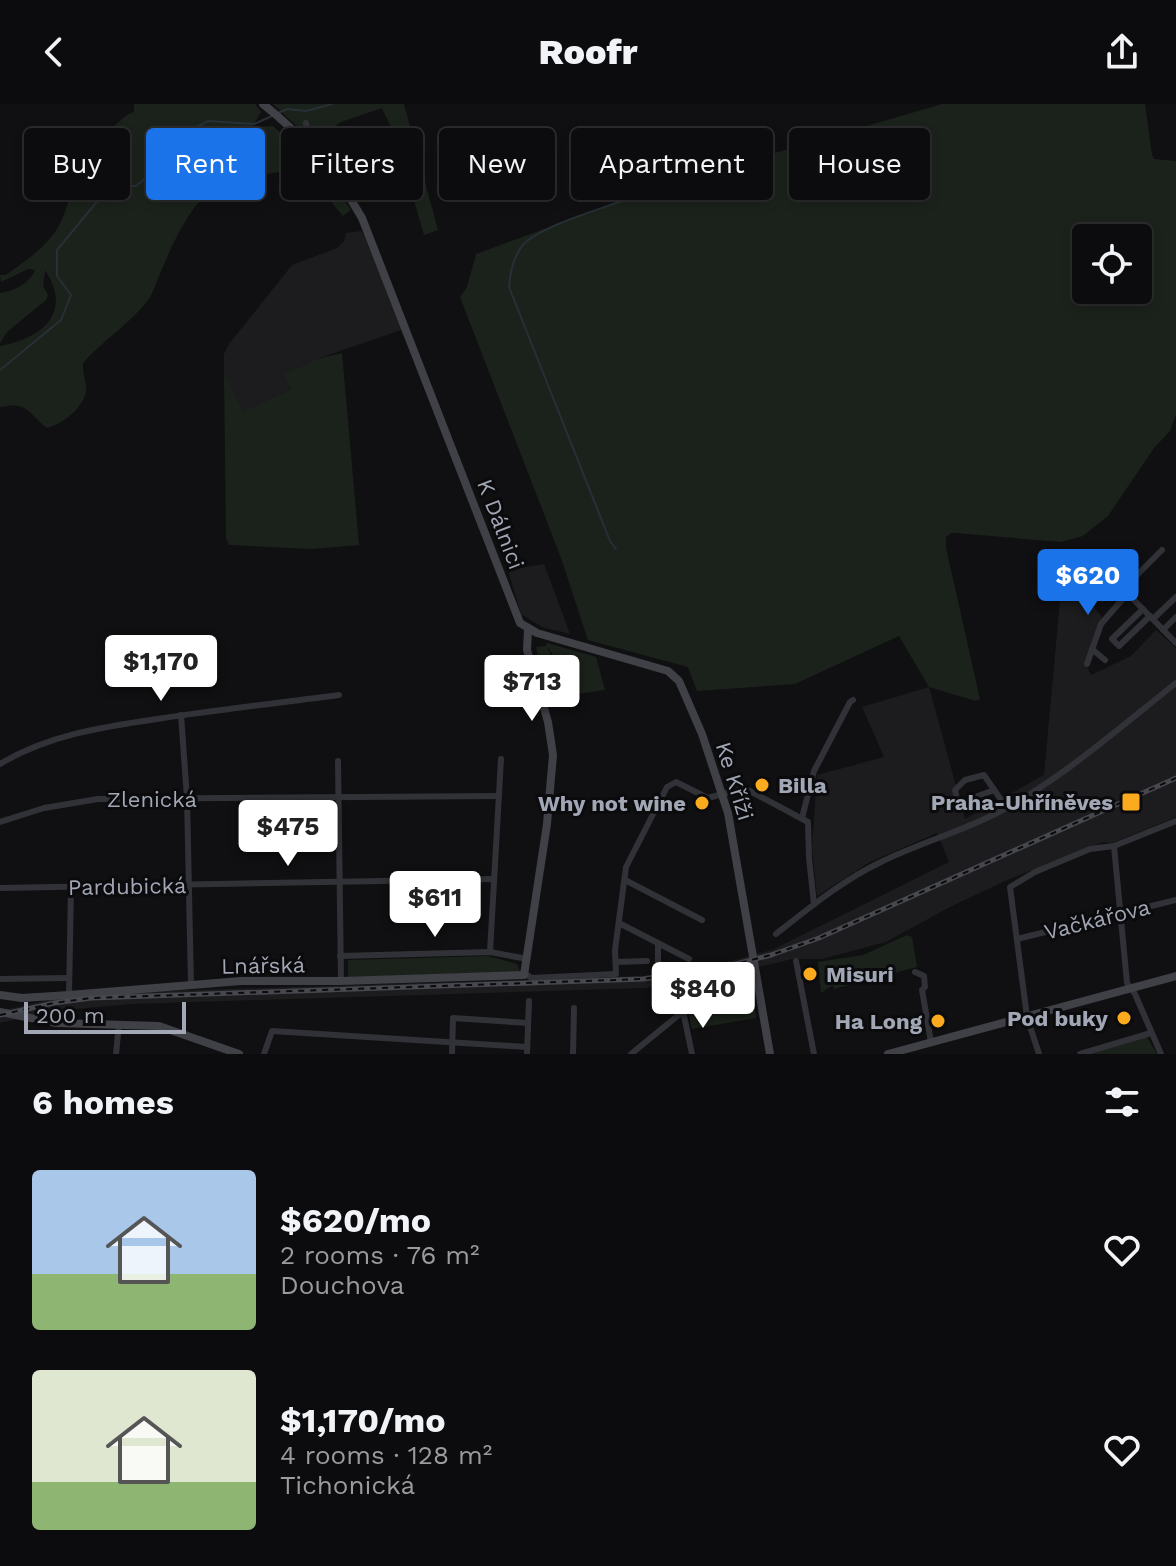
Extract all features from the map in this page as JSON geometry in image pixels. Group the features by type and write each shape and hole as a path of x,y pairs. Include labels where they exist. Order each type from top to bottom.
{"street":[{"name":"K Dálnici","path":"266,106 290,128"},
{"path":"306,123 307,128"},
{"name":"K Dálnici","path":"350,200 362,218 489,539 514,612 528,630 527,650 548,722 553,755 547,824 525,973"},
{"path":"1087,664 1104,619 1162,550"},
{"path":"1093,558 1176,643"},
{"path":"1080,592 1103,568"},
{"path":"1090,602 1113,579"},
{"path":"1143,609 1112,639 1119,646 1176,597"},
{"path":"1163,630 1176,617"},
{"name":"Ke Kříži","path":"528,630 675,675 702,734 723,795 734,841 770,1054"},
{"path":"1092,649 1105,660"},
{"path":"776,934 814,904 875,865 1006,807 1080,759 1176,683"},
{"path":"0,764 21,751 58,737 181,715 339,695"},
{"path":"802,818 814,771 853,700"},
{"path":"181,715 187,798 191,985"},
{"path":"490,952 501,759"},
{"path":"338,761 341,981"},
{"path":"994,790 962,802 957,799 955,790 965,780 984,775 1006,807"},
{"path":"525,973 531,978 616,974 615,950 626,867 667,787 676,782 708,798 748,790 802,818 809,825 814,904"},
{"name":"Zlenická","path":"0,822 44,808 98,799 499,796"},
{"path":"1039,1054 1027,1017 1010,887 1035,872 1090,849 1114,846 1176,821"},
{"path":"1114,846 1127,983 1161,1054"},
{"name":"Pardubická","path":"0,888 494,879"},
{"path":"625,880 702,920"},
{"path":"69,995 71,887"},
{"name":"Vačkářova","path":"1017,939 1176,900"},
{"path":"619,923 689,959"},
{"path":"658,943 658,965"},
{"path":"340,956 490,952 527,959"},
{"path":"616,962 647,961"},
{"path":"796,961 814,1054"},
{"path":"915,972 924,976 925,987 922,990 931,1042"},
{"name":"Lnářská","path":"0,995 22,998 241,981 519,977 525,973"},
{"path":"888,1054 1176,976"},
{"path":"0,979 69,978"},
{"path":"631,1054 697,1000"},
{"path":"264,1054 272,1031 452,1042 527,1050 529,1001"},
{"path":"573,1054 574,1008"},
{"path":"683,1011 692,1054"},
{"path":"1,1012 56,1023 159,1026 239,1054"},
{"path":"452,1054 453,1018 528,1023"},
{"path":"116,1054 119,1024"},
{"path":"1080,1054 1151,1033"}],"shaded area":[{"path":"134,104 255,104 261,112 252,127 273,126 281,133 281,172 265,175 265,128 146,128 146,200 201,200 173,244 149,299 83,363 86,391 77,409 66,419 47,428 22,407 0,407 0,346 29,337 49,321 56,298 53,285 45,270 43,286 48,295 46,300 7,332 0,343 0,293 21,286 35,270 28,269 1,282 0,275 6,275 27,260 52,236 69,200 130,200 130,128 112,128 134,112"},
{"path":"273,104 404,104 410,128 391,128 382,108 341,122 333,128 299,128"},
{"path":"942,104 1145,104 1154,159 1176,161 1176,414 1170,431 1154,448 1108,516 1083,536 1061,542 956,533 946,537 980,699 976,701 929,687 899,636 795,684 697,691 688,667 588,640 561,558 460,297 467,287 476,254 622,200 773,200 773,153 789,149 789,200 930,200 930,128 860,128"},
{"path":"423,174 438,230 424,235 414,200 423,200"},
{"path":"330,200 344,200 351,210 343,216"},
{"path":"362,231 404,329 317,359 285,374 291,389 242,413 224,373 224,354 229,344 292,265 337,248 344,241 346,233"},
{"path":"342,353 359,545 311,549 229,545 226,538 224,373 243,412 291,389 284,374 317,359"},
{"path":"544,564 570,634 542,627 521,614 508,570"},
{"path":"1062,579 1102,617 1085,663 1091,675 1131,656 1156,630 1176,648 1176,817 1005,881 886,942 822,959 792,959 709,979 644,988 131,1004 55,1011 0,1023 0,1011 53,999 131,992 643,976 707,967 772,950 949,862 937,833 870,862 817,896 812,848 817,775 884,757 862,707 929,687 965,819 1044,775"},
{"path":"547,643 596,657 605,690 550,698 544,674 555,676 558,671 557,661 547,646 557,670 554,674 543,673 536,647 546,646"},
{"path":"907,935 912,937 917,967 834,989 833,985 821,993 818,962 863,955"},
{"path":"488,956 517,964 520,972 348,977 348,960"},
{"path":"750,975 756,1018 692,1029 688,1010 720,984"},
{"path":"1147,1037 1157,1054 1086,1054"}],"waterway":[{"path":"278,113 287,109 306,111 332,104"},
{"path":"0,370 61,320 71,295 57,276 57,250 110,186 136,186 188,144 193,129 208,121 254,124 272,116"},
{"path":"616,549 610,541 509,287 514,260 531,238 622,201"}],"railway":[{"path":"0,1015 91,998 643,979 728,966 819,938 1176,778"}],"place":[{"name":"Billa","path":"762,785"},
{"name":"Praha-Uhříněves","path":"1131,802"},
{"name":"Why not wine","path":"702,803"},
{"name":"Misuri","path":"810,974"},
{"name":"Pod buky","path":"1124,1018"},
{"name":"Ha Long","path":"938,1021"}]}
